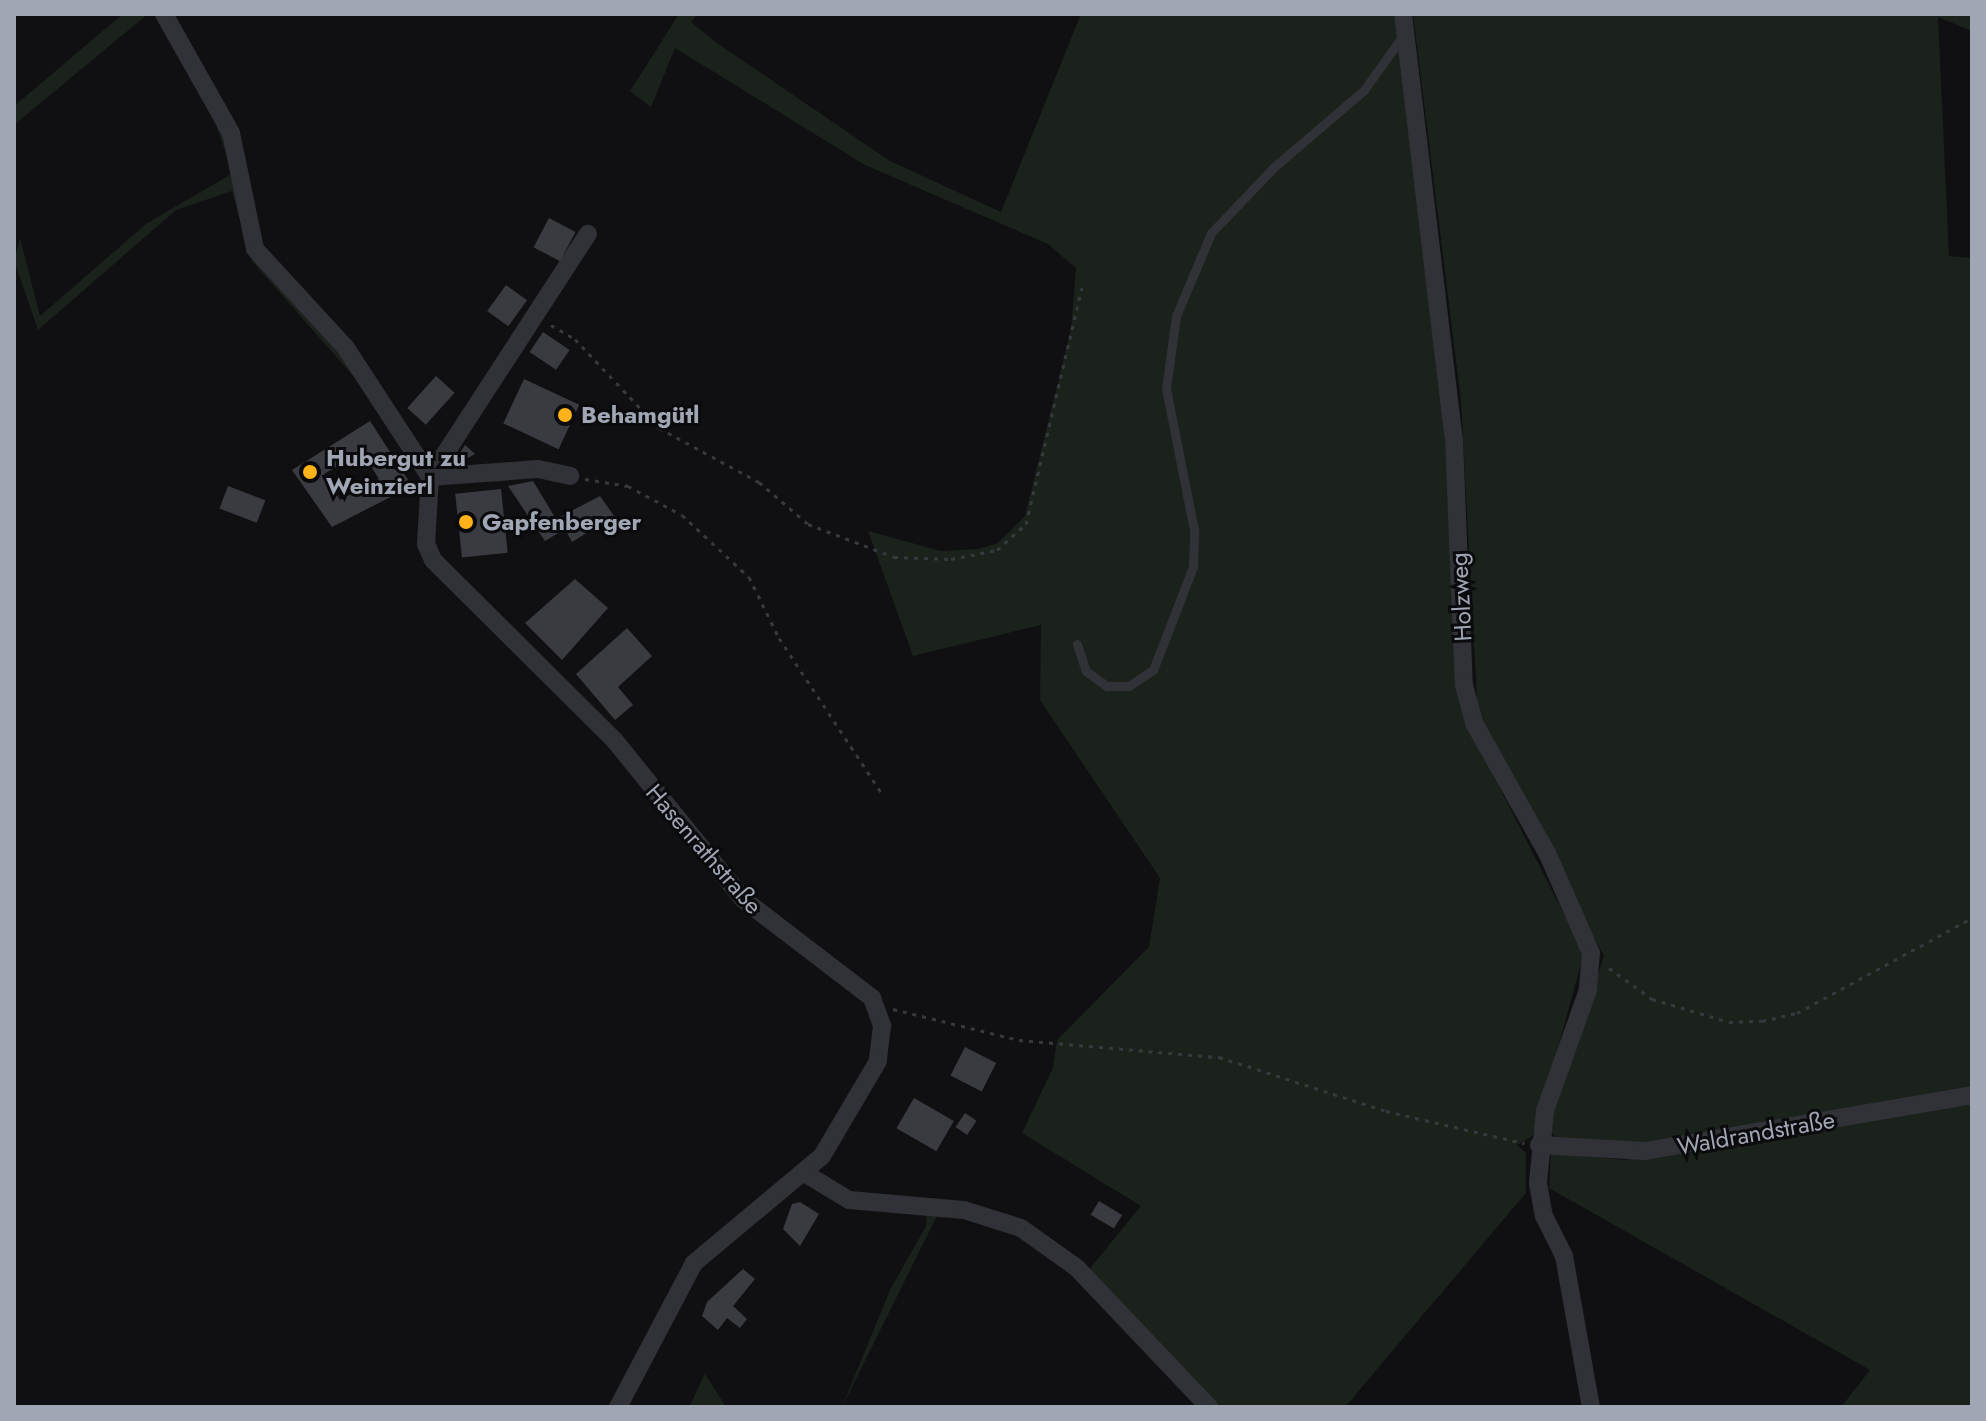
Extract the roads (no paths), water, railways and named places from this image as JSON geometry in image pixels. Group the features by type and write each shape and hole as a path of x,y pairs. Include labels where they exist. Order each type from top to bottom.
{"street":[{"path":"164,14 231,133 255,249 346,348 430,477 526,469 570,476"},
{"name":"Holzweg","path":"1403,14 1454,440 1464,685 1474,723 1548,855 1591,953 1588,990 1553,1080 1539,1145"},
{"name":"Hasenrathstraße","path":"588,234 536,324 495,372 430,477 426,544 433,560 615,741 743,899 872,998 882,1026 878,1061 806,1174"},
{"name":"Waldrandstraße","path":"1539,1145 1645,1151 1972,1095"},
{"path":"1539,1145 1544,1216 1564,1256 1591,1407"},
{"path":"618,1407 694,1263 806,1174 849,1200 964,1210 1045,1242 1209,1407"}],"lane":[{"path":"1077,644 1086,671 1107,686 1129,686 1153,670 1193,567 1194,530 1166,389 1176,316 1211,233 1274,167 1364,90 1404,34"}],"place":[{"name":"Behamgütl","path":"565,415"},
{"name":"Hubergut zu Weinzierl","path":"310,472"},
{"name":"Gapfenberger","path":"466,522"}]}
